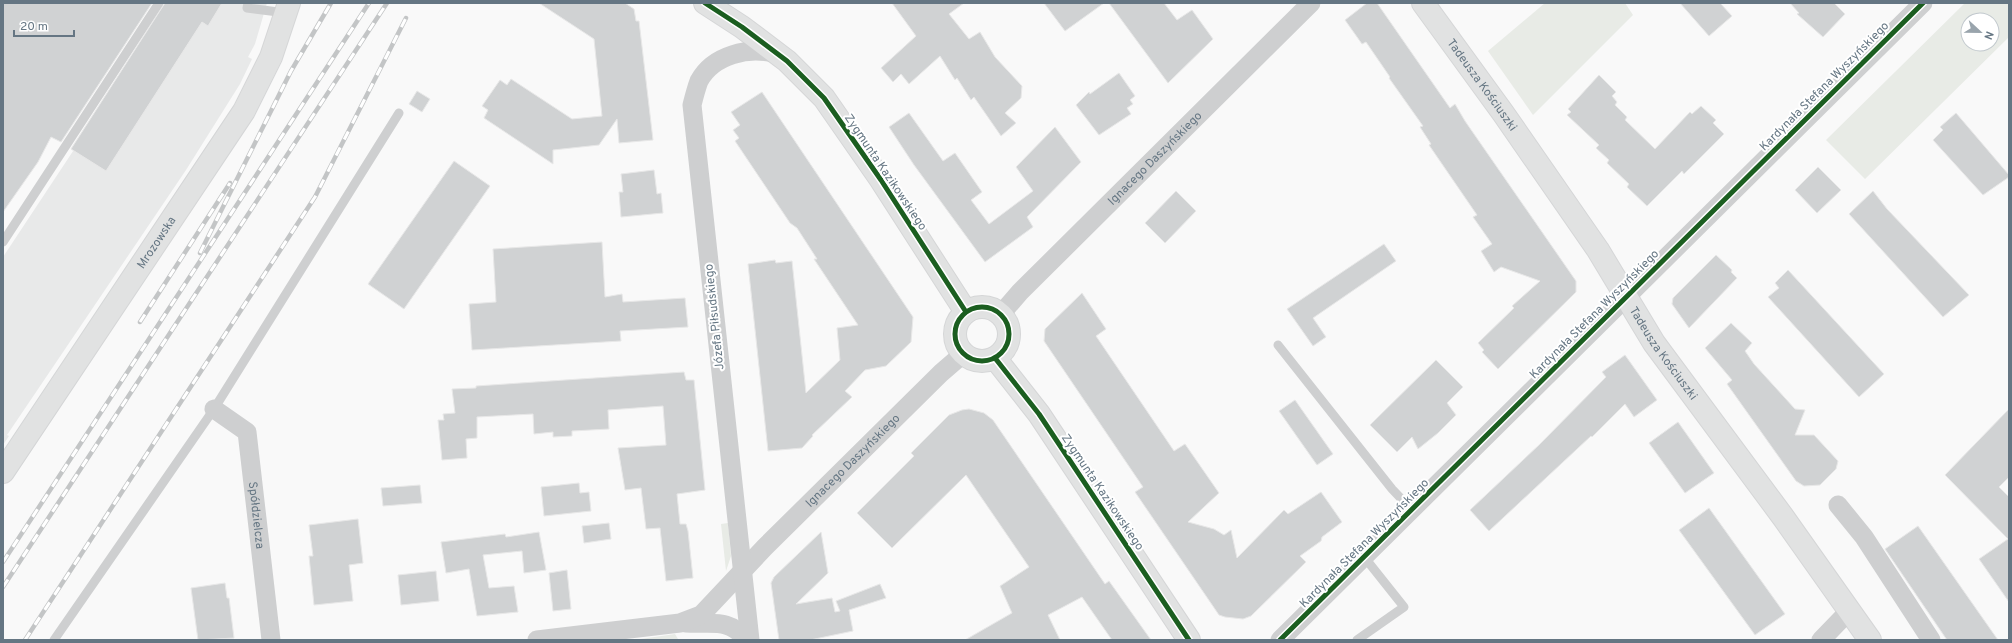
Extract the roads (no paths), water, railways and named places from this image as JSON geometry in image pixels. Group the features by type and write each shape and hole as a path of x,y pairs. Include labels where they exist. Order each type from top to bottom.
{"street":[{"name":"Zygmunta Kazikowskiego","path":"705,3 742,27 792,66 824,98 881,180 966,312"},
{"name":"Ignacego Daszyńskiego","path":"1001,314 1020,292 1311,3"},
{"name":"Tadeusza Kościuszki","path":"1423,3 1598,250 1625,298 1654,343 1784,517 1870,640"},
{"name":"Kardynała Stefana Wyszyńskiego","path":"1280,640 1625,298 1662,259 1922,3"},
{"name":"Mrozowska","path":"3,472 244,111 265,71 288,8"},
{"name":"Józefa Piłsudskiego","path":"749,640 743,570 694,135 692,105 700,80 716,64 728,57 744,52 764,51 776,54"},
{"path":"979,307 987,307 1001,314 1009,329 1009,338 1002,353 995,358 979,361 963,354 955,338 955,329 958,321 966,312 979,307"},
{"name":"Ignacego Daszyńskiego","path":"680,622 701,615 743,570 941,373 963,354"},
{"name":"Zygmunta Kazikowskiego","path":"995,358 1039,414 1188,640"},
{"name":"Spółdzielcza","path":"214,409 247,432 271,640"},
{"path":"1838,505 1864,537 1931,640"},
{"path":"1821,640 1849,611"},
{"path":"537,640 680,622 726,624 738,629 749,640"}],"lane":[{"path":"3,242 159,3"},
{"path":"248,3 247,8 288,8"},
{"path":"54,640 214,409 399,113"},
{"path":"1278,345 1392,489 1412,510"},
{"path":"1357,640 1404,607 1364,558"}],"railway":[{"path":"200,253 291,71 331,3"},
{"path":"3,562 369,3"},
{"path":"3,587 387,3"},
{"path":"25,640 315,197 406,18"},
{"path":"140,322 230,183"}]}
